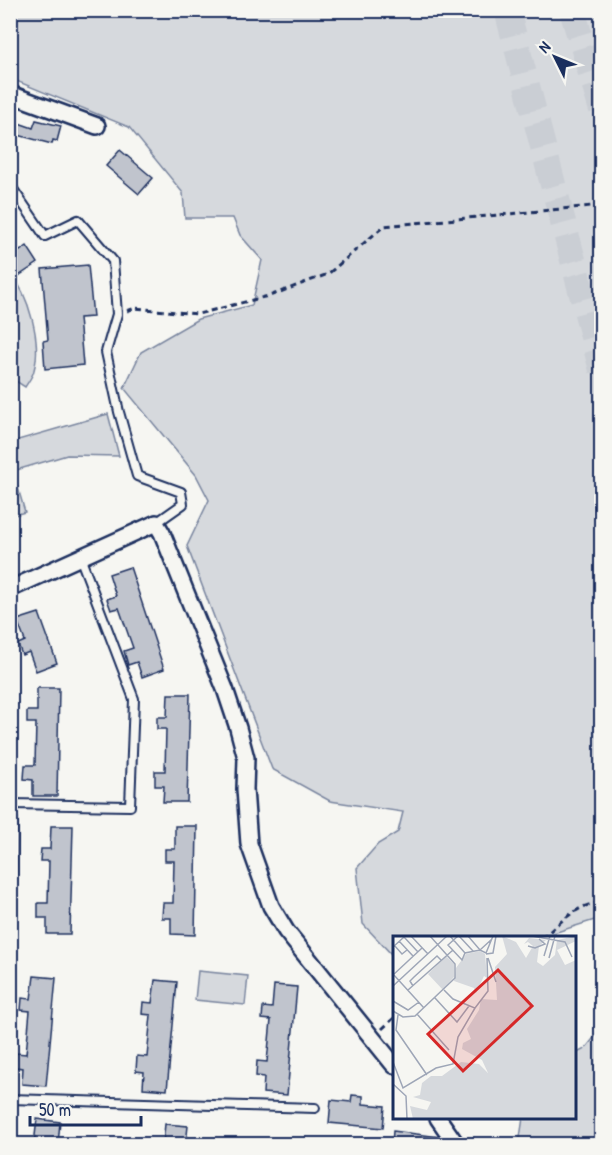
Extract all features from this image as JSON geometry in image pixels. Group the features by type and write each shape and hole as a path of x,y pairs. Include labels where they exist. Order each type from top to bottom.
{"street":[{"path":"10,94 97,126"},
{"path":"10,589 156,523 217,669 238,728 246,758 245,789 249,844 271,906 286,931 393,1064"},
{"path":"439,1119 456,1144"}],"lane":[{"path":"10,185 45,236 78,220 113,261 117,314 106,352 119,412 137,476 181,492 183,504 156,523"},
{"path":"10,804 130,806 134,699 80,557"},
{"path":"10,1099 315,1108"}],"path":[{"path":"117,314 135,309 198,314 272,295 328,274 384,226 602,206"},
{"path":"545,936 591,903 602,903"}],"shaded area":[{"path":"10,11 601,11 601,918 544,936 393,936 393,956 363,924 357,868 378,844 398,832 403,812 330,801 272,769 187,546 209,500 196,475 124,388 141,352 198,319 252,305 262,260 240,235 233,218 185,218 183,193 129,127 14,80 10,74"},
{"path":"10,272 23,293 35,333 34,370 25,387 11,378"},
{"path":"108,414 119,456 67,455 13,471 25,512 11,516 11,442"},
{"path":"11,818 18,818 16,934 10,934"},
{"path":"198,971 248,976 245,1005 195,1000"},
{"path":"601,1029 601,1144 519,1144 523,1119 576,1119 576,1054 585,1049"}],"building":[{"path":"10,120 33,128 36,120 61,126 57,141 53,140 52,144 10,133"},
{"path":"120,150 153,178 139,194 106,166"},
{"path":"10,237 20,251 27,246 38,263 17,277 10,267"},
{"path":"88,265 93,317 79,318 83,365 45,369 43,341 48,340 42,269"},
{"path":"130,567 164,669 142,677 137,662 128,665 124,651 133,648 119,608 111,610 107,599 116,596 109,574"},
{"path":"39,613 57,663 36,671 29,652 22,655 18,644 25,641 17,620"},
{"path":"37,688 59,688 57,796 33,796 33,780 24,779 25,765 35,765 36,723 27,723 27,711 37,711"},
{"path":"168,694 190,694 187,802 163,802 164,786 155,786 155,771 165,771 166,729 157,729 157,717 167,717"},
{"path":"51,826 73,826 70,934 47,934 47,918 38,918 38,903 48,903 49,861 40,861 41,849 50,849"},
{"path":"175,826 197,826 195,935 171,934 171,918 162,918 163,903 173,903 174,861 165,861 165,849 175,849"},
{"path":"34,976 56,978 46,1086 22,1084 23,1068 15,1067 16,1053 26,1054 30,1011 21,1010 22,998 31,999"},
{"path":"155,980 177,982 167,1090 143,1088 144,1072 136,1071 137,1056 147,1057 151,1015 142,1014 143,1002 152,1003"},
{"path":"274,985 297,987 287,1095 263,1093 264,1077 256,1076 257,1061 267,1062 271,1020 262,1019 263,1007 272,1008"},
{"path":"352,1095 363,1096 363,1104 385,1106 383,1128 329,1123 331,1100 351,1102"},
{"path":"37,1119 60,1122 58,1144 34,1144"},
{"path":"165,1124 188,1126 186,1144 163,1144"},
{"path":"393,1131 439,1137 439,1144 392,1144"}],"tunnel":[{"path":"507,10 602,370"},
{"path":"572,10 602,110"}]}
